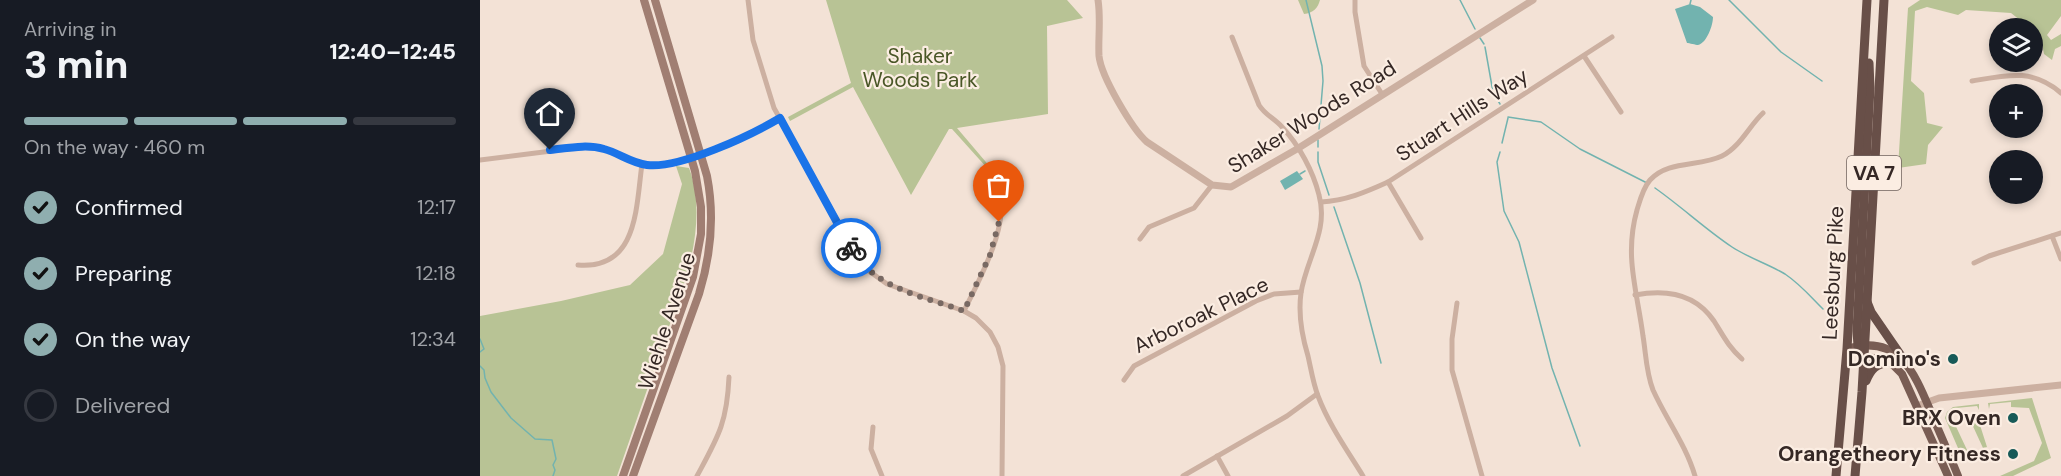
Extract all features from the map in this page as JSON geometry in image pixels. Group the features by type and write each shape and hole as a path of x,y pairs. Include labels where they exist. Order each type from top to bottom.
{"highway":[{"name":"Leesburg Pike","path":"1836,476 1847,349 1867,0"},
{"name":"Leesburg Pike","path":"1855,476 1864,356 1861,345 1866,301 1884,0"},
{"path":"1861,345 1857,331 1870,88 1866,12"},
{"path":"1866,301 1906,363"},
{"path":"1862,392 1871,369 1879,363 1890,362"}],"main road":[{"name":"Wiehle Avenue","path":"623,476 696,264 701,234 701,207 691,157 644,0"},
{"name":"Wiehle Avenue","path":"633,476 699,294 709,256 711,202 701,154 655,0"},
{"path":"1847,349 1861,345 1888,351 1906,363 1915,376 1958,476"},
{"path":"1864,356 1890,362 1902,374 1948,476"}],"street":[{"path":"748,0 753,40 770,97 860,261 878,278 899,289 964,311 976,318 990,332 1001,357 1002,476"},
{"name":"Shaker Woods Road","path":"1098,0 1101,64 1131,124 1147,142 1212,185 1222,187 1237,185 1297,149 1533,0"},
{"path":"1355,0 1354,12 1364,66 1382,94"},
{"path":"1232,37 1258,105 1264,114 1282,126 1297,149 1315,183 1321,202 1319,237 1301,292 1301,333 1317,394 1328,418 1363,476"},
{"name":"Stuart Hills Way","path":"1321,202 1334,202 1361,194 1388,182 1612,37"},
{"path":"1584,57 1621,111"},
{"path":"1972,81 2023,75 2036,77 2051,84 2061,93"},
{"path":"1695,476 1678,434 1653,388 1645,363 1630,254 1632,228 1641,196 1650,180 1668,168 1722,156 1733,148 1763,113"},
{"path":"480,160 591,146 607,149 642,164 658,165 701,154 738,140 780,118"},
{"path":"578,265 590,266 604,263 624,247 633,221 642,164"},
{"path":"964,311 986,264 995,238 1002,198 996,179"},
{"path":"1388,182 1421,238"},
{"path":"1140,239 1149,227 1194,208 1212,185"},
{"path":"1974,263 2061,233"},
{"path":"2052,236 2061,259"},
{"path":"1635,295 1654,291 1666,292 1686,297 1697,303 1706,311 1728,346 1742,359"},
{"name":"Arboroak Place","path":"1124,380 1134,366 1256,301 1274,294 1301,292"},
{"path":"1457,303 1452,339 1452,370 1482,476"},
{"path":"697,476 722,427 728,403 729,377"},
{"path":"1917,406 1939,398 2061,385"},
{"path":"1183,476 1287,416 1317,394"},
{"path":"873,427 871,449 882,476"},
{"path":"1217,456 1228,476"}],"green space":[{"name":"Shaker Woods Park","path":"826,0 1067,0 1083,18 1047,26 1048,114 957,128 991,168 988,169 952,129 949,129 911,195 853,87 790,121 788,117 851,83"},
{"path":"1298,0 1320,0 1315,10 1304,14"},
{"path":"1920,0 2061,0 2061,16 2047,35 2051,40 2061,34 2061,46 2055,49 2052,60 2044,54 2043,18 2017,18 2011,13 1966,10 1958,15 1927,7 1915,11 1911,81 1924,93 1927,123 1943,127 1928,145 1926,164 1898,168 1908,8"},
{"path":"676,166 689,168 693,181 696,222 693,249 687,275 617,476 480,476 480,316 630,285 663,254 682,184"},
{"path":"2032,398 2051,458 2013,476 2000,476 2034,461 2042,443 2029,408 2011,407 2011,402 1990,404 1989,409 1988,403"},
{"path":"1979,404 1979,410 1977,406 1956,408 1956,413 1951,416 1968,452 1961,455 1945,418 1947,412 1953,407"},
{"path":"1982,417 1983,421 1979,422 1987,447 1983,448 1971,422 1981,420"}],"water":[{"path":"1690,4 1700,7 1713,17 1707,37 1698,45 1687,43 1675,9"},
{"path":"1297,171 1303,179 1285,190 1280,181"}],"waterway":[{"path":"1306,0 1322,66 1319,129"},
{"path":"1460,0 1475,29"},
{"path":"1690,4 1691,0"},
{"path":"1729,0 1781,52 1822,81"},
{"path":"1480,38 1484,44"},
{"path":"1485,47 1493,92 1500,104"},
{"path":"1508,117 1541,122 1580,149 1647,183"},
{"path":"1502,143 1508,118"},
{"path":"1318,140 1318,147"},
{"path":"1318,152 1318,162 1329,195"},
{"path":"1500,152 1497,162 1504,211 1519,242 1552,368 1580,446"},
{"path":"1300,174 1305,171"},
{"path":"1655,188 1732,247 1779,270 1823,309"},
{"path":"1334,207 1360,283 1381,363"},
{"path":"480,339 484,349 480,352"},
{"path":"480,366 484,370 491,392 511,418 535,439 552,440 556,459 553,465 555,470 553,476"}],"way so far":[{"path":"851,248 869,271 887,284 964,311 990,255 999,222"}],"place":[{"name":"Domino's","path":"1953,359"},
{"name":"BRX Oven","path":"2013,418"},
{"name":"Orangetheory Fitness","path":"2013,454"}],"route":[{"path":"550,150 597,147 607,149 635,162 658,165 722,147 780,118 851,248"}]}
